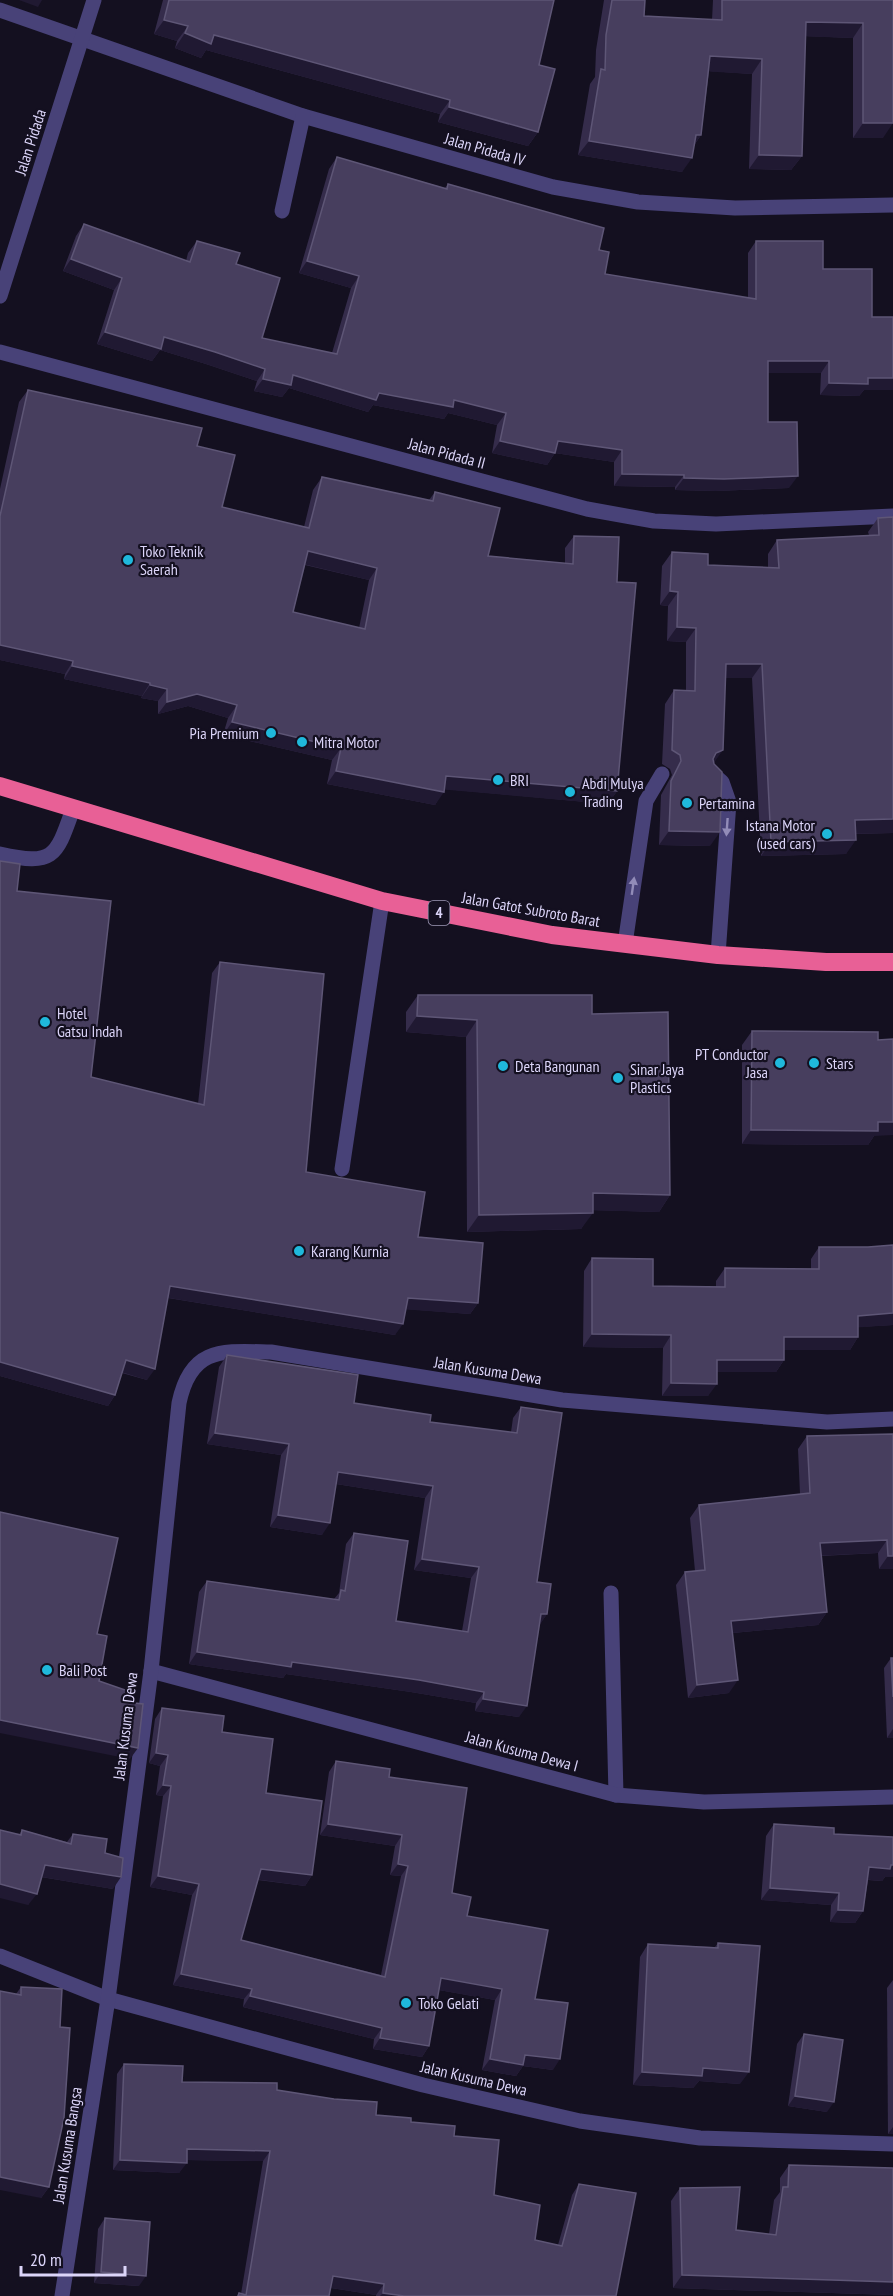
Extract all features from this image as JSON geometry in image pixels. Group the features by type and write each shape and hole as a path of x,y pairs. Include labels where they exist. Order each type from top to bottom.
{"highway":[{"name":"Jalan Gatot Subroto Barat","path":"0,786 382,901 552,935 718,955 826,962 893,962"}],"street":[{"name":"Jalan Pidada","path":"0,296 94,0"},
{"name":"Jalan Pidada IV","path":"0,10 83,37 303,116 553,187 638,202 735,208 893,206"},
{"path":"282,211 303,116"},
{"name":"Jalan Pidada II","path":"0,352 598,512 654,521 716,524 893,516"},
{"path":"625,944 646,801 662,774"},
{"path":"713,774 722,782 729,802 718,955"},
{"path":"0,854 26,860 52,854 60,846 73,809"},
{"path":"342,1169 382,901"},
{"name":"Jalan Kusuma Dewa","path":"893,1419 827,1422 562,1400 271,1352 225,1351 200,1360 184,1380 151,1671 108,1999 423,2085 580,2121 700,2138 893,2144"},
{"path":"611,1593 616,1795"},
{"name":"Jalan Kusuma Dewa I","path":"151,1671 616,1795 704,1802 893,1797"},
{"path":"0,1956 108,1999"},
{"name":"Jalan Kusuma Bangsa","path":"62,2296 108,1999"}],"building":[{"path":"169,0 554,0 539,65 555,69 538,132 449,107 450,100 214,35 211,44 185,33 188,26 164,20"},
{"path":"612,0 645,0 644,16 722,20 722,0 893,0 893,123 863,123 863,23 806,22 802,156 759,155 762,59 710,56 701,135 696,135 692,158 589,141 601,69 605,70 606,35"},
{"path":"337,157 447,189 448,184 604,228 599,250 609,252 605,274 756,299 756,241 823,241 823,269 872,269 872,317 893,317 893,378 868,378 868,384 829,383 829,361 768,361 768,422 797,422 798,476 684,478 684,475 622,474 622,450 558,441 555,453 500,441 506,413 454,400 453,407 379,393 376,400 293,375 291,385 263,379 265,369 164,337 161,349 105,332 122,278 71,259 84,224 190,262 197,241 240,253 236,264 280,278 262,338 337,354 359,276 307,261"},
{"path":"28,390 202,428 197,446 235,455 222,507 309,528 322,477 433,501 435,492 500,508 488,556 573,564 574,536 619,537 617,582 636,583 617,791 446,776 444,792 336,771 341,748 232,722 237,705 197,694 167,702 167,689 150,685 150,683 72,666 73,661 0,645 0,516","holes":["308,551 377,568 365,629 293,612"]},
{"path":"893,517 893,819 855,820 856,840 771,842 762,664 726,664 723,750 716,753 713,759 714,764 722,772 720,832 669,831 671,781 681,761 680,755 672,750 674,690 695,691 696,628 677,627 678,592 670,591 672,552 708,554 708,565 779,568 777,540 879,535 878,518"},
{"path":"0,861 20,864 17,891 111,901 91,1077 204,1105 220,962 324,974 306,1172 425,1192 418,1237 483,1243 478,1303 408,1298 403,1324 170,1286 155,1369 126,1360 115,1395 0,1362"},
{"path":"418,995 592,995 592,1014 668,1012 670,1195 593,1193 593,1213 479,1215 477,1020 417,1016"},
{"path":"752,1031 878,1032 878,1040 893,1039 893,1122 878,1122 878,1131 751,1130"},
{"path":"893,1245 893,1313 858,1316 858,1337 784,1337 784,1360 717,1360 717,1384 671,1383 671,1335 592,1334 592,1258 653,1259 653,1286 725,1287 725,1268 819,1269 819,1247"},
{"path":"227,1355 358,1375 354,1403 431,1415 430,1422 517,1433 521,1407 562,1413 537,1582 551,1584 547,1614 541,1614 527,1706 483,1699 484,1692 419,1680 292,1662 291,1667 197,1652 207,1581 339,1600 341,1590 345,1591 354,1533 408,1541 396,1621 468,1632 479,1567 422,1559 433,1486 338,1472 330,1523 278,1515 289,1444 215,1433"},
{"path":"893,1434 893,1556 888,1556 887,1540 820,1543 827,1612 731,1621 738,1680 697,1685 685,1572 705,1570 699,1505 810,1493 807,1436"},
{"path":"0,1512 118,1538 97,1634 107,1636 99,1681 128,1691 126,1702 143,1704 138,1748 0,1720"},
{"path":"891,1658 893,1658 893,1697"},
{"path":"162,1708 224,1716 222,1732 273,1739 266,1793 322,1801 312,1875 261,1869 241,1940 385,1977 408,1866 398,1864 402,1835 328,1824 336,1761 390,1769 389,1777 467,1788 452,1893 471,1897 467,1916 548,1930 535,1999 568,2003 560,2059 525,2055 523,2065 490,2059 502,1989 441,1978 429,2046 380,2038 382,2028 250,1996 252,1989 181,1974 199,1884 158,1876 171,1786 163,1785 168,1755 156,1753"},
{"path":"774,1824 834,1828 834,1834 893,1837 893,1865 890,1869 869,1867 863,1911 838,1910 839,1893 770,1888"},
{"path":"0,1830 21,1835 22,1830 71,1844 73,1834 107,1839 105,1853 123,1858 121,1877 45,1865 37,1894 0,1884"},
{"path":"718,1943 760,1946 749,2072 703,2068 702,2076 642,2072 648,1944 718,1948"},
{"path":"21,1987 62,1989 60,2027 70,2028 64,2118 49,2187 0,2177 0,1991 21,1995"},
{"path":"804,2034 843,2040 834,2102 795,2096"},
{"path":"124,2064 183,2066 182,2082 277,2083 277,2090 334,2099 377,2102 376,2115 411,2118 411,2122 455,2126 454,2136 499,2140 494,2195 540,2205 535,2240 562,2246 579,2184 636,2193 616,2296 404,2296 383,2293 384,2284 333,2276 329,2296 238,2296 239,2293 246,2295 270,2151 187,2149 187,2163 120,2160"},
{"path":"789,2165 893,2168 893,2282 682,2275 680,2188 740,2187 736,2230 776,2235 783,2187 788,2187"},
{"path":"105,2218 150,2222 146,2276 101,2272"}],"place":[{"name":"Toko Teknik Saerah","path":"128,560"},
{"name":"Pia Premium","path":"271,733"},
{"name":"Mitra Motor","path":"302,742"},
{"name":"BRI","path":"498,780"},
{"name":"Abdi Mulya Trading","path":"570,792"},
{"name":"Pertamina","path":"687,803"},
{"name":"Istana Motor (used cars)","path":"827,834"},
{"name":"Hotel Gatsu Indah","path":"45,1022"},
{"name":"PT Conductor Jasa","path":"780,1063"},
{"name":"Stars","path":"814,1063"},
{"name":"Deta Bangunan","path":"503,1066"},
{"name":"Sinar Jaya Plastics","path":"618,1078"},
{"name":"Karang Kurnia","path":"299,1251"},
{"name":"Bali Post","path":"47,1670"},
{"name":"Toko Gelati","path":"406,2003"}]}
